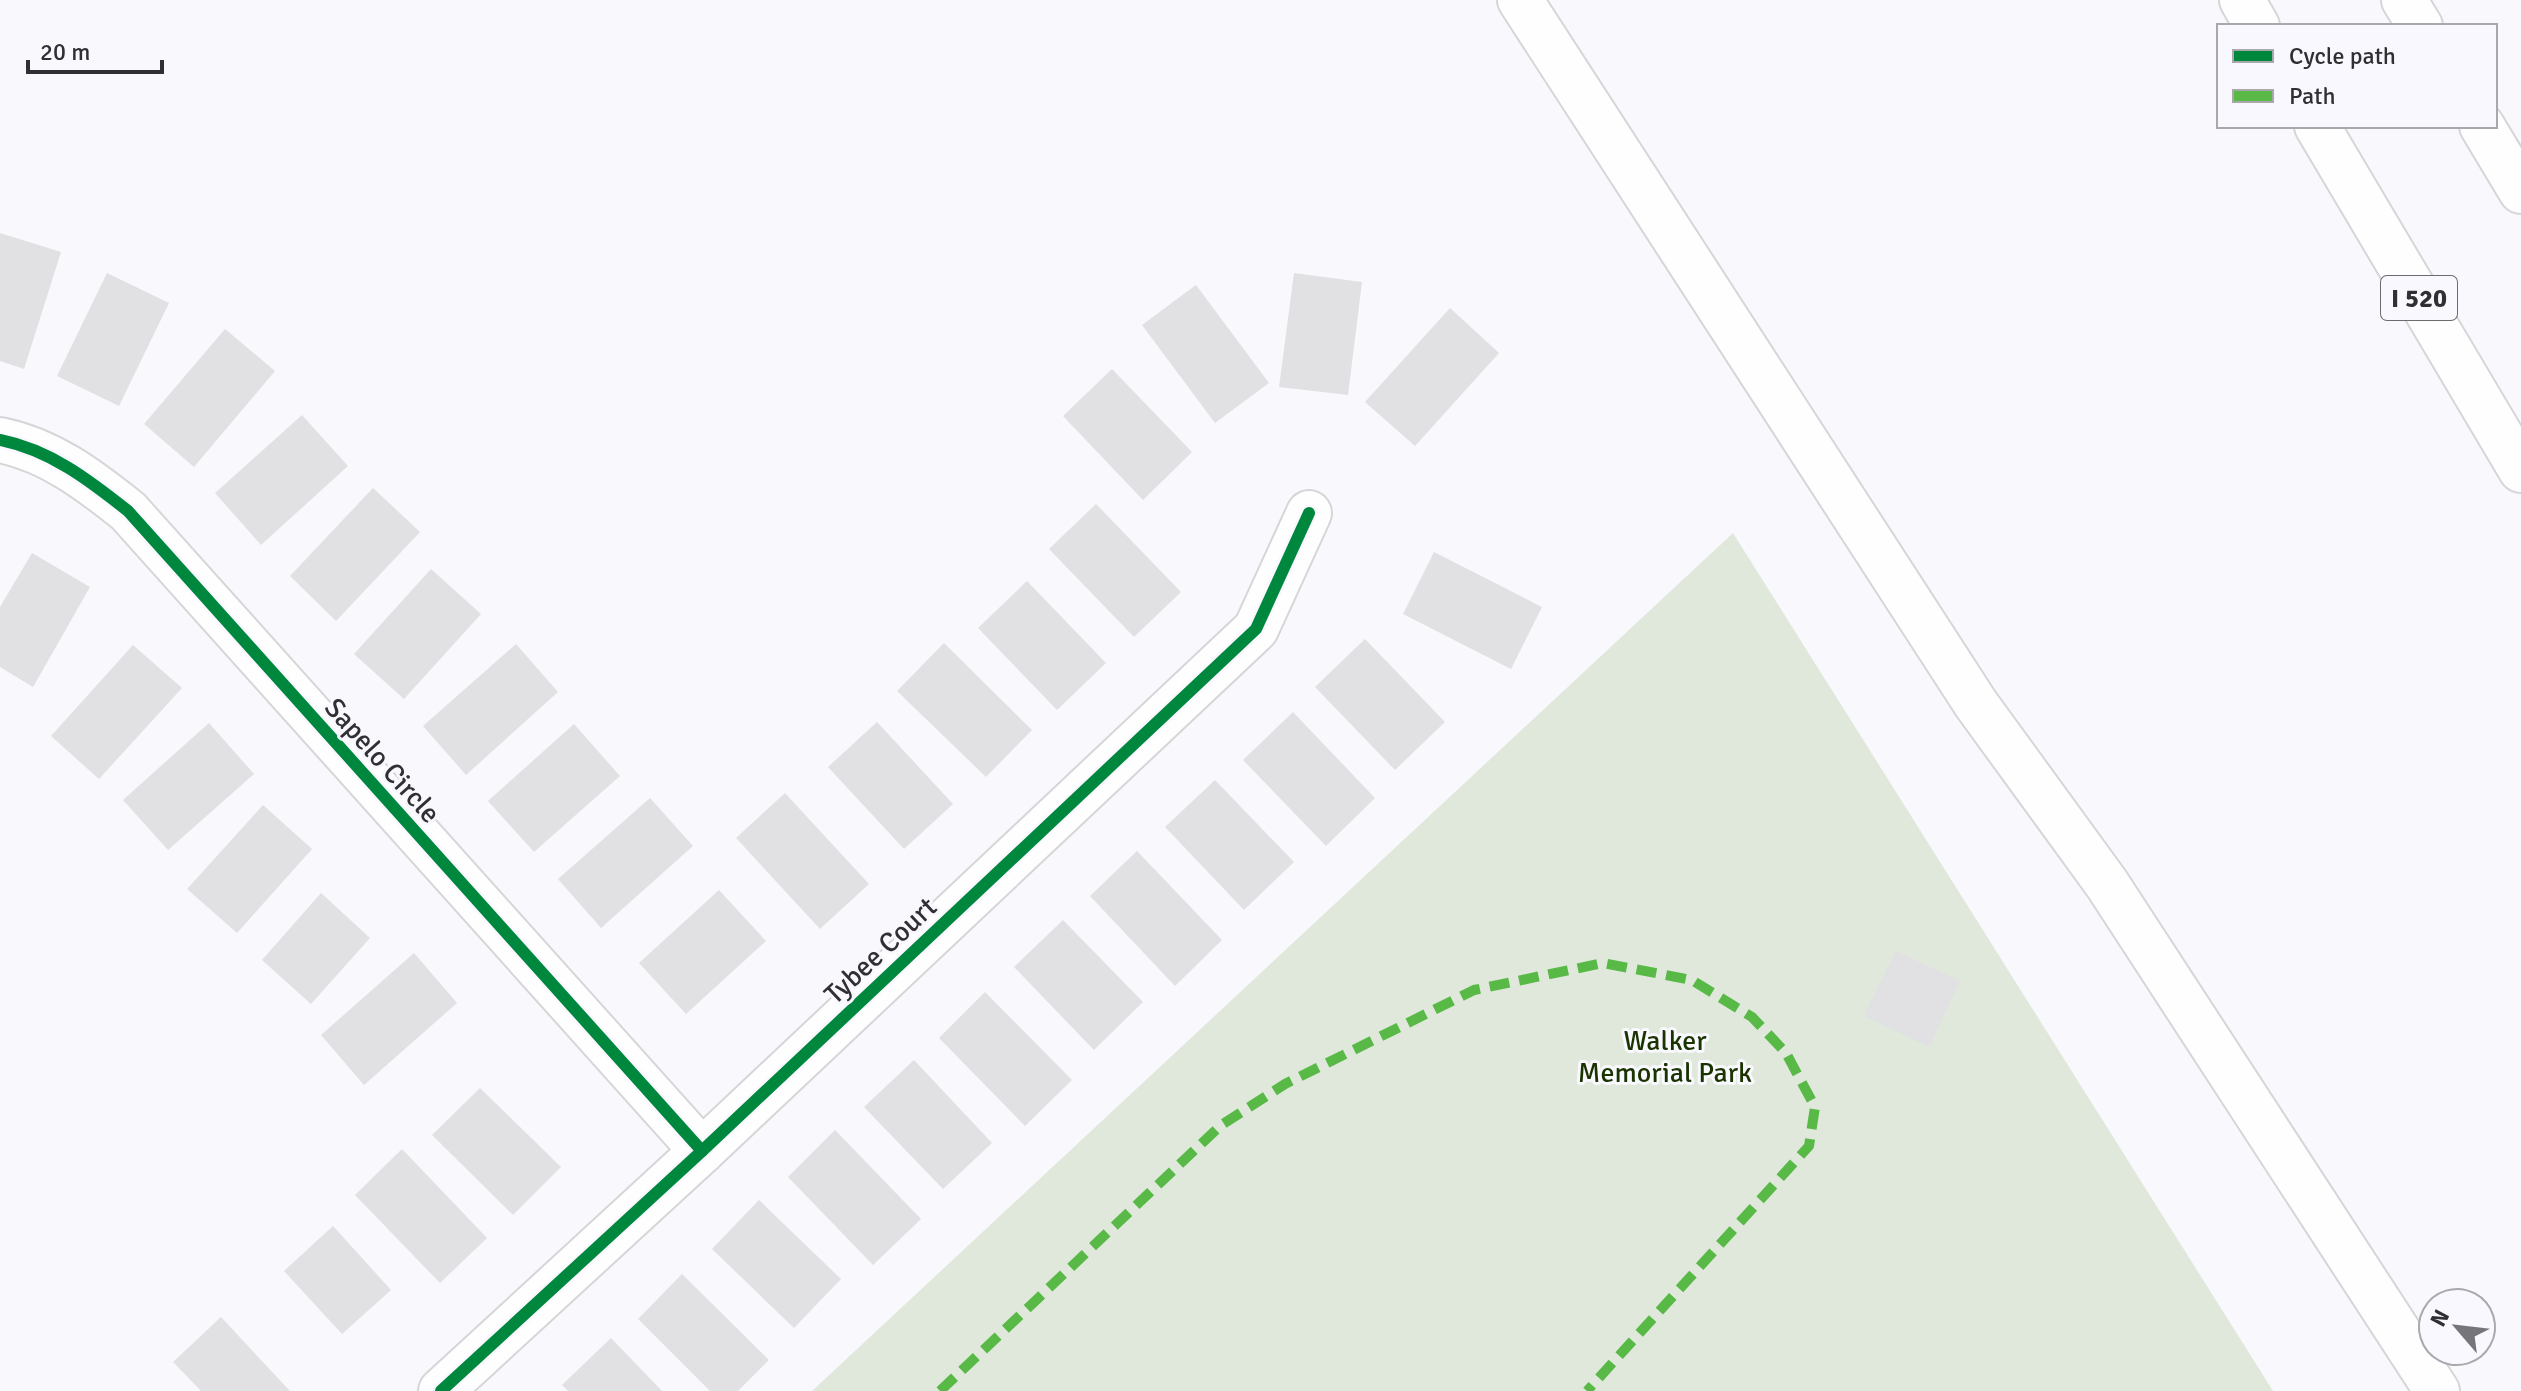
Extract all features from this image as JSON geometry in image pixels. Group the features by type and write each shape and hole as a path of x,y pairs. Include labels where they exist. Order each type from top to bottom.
{"main road":[{"path":"1520,0 1976,704 2107,884 2437,1391"},
{"path":"2242,0 2256,24"},
{"path":"2404,0 2419,24"},
{"name":"I 520","path":"2318,128 2521,470"},
{"path":"2483,128 2521,191"},
{"name":"Sapelo Circle","path":"0,440 17,443 62,463 128,511 702,1151"},
{"name":"Tybee Court","path":"441,1391 702,1151 1256,629 1309,513"}],"green space":[{"name":"Walker Memorial Park","path":"1733,533 2273,1391 812,1391"}],"building":[{"path":"0,233 61,252 24,369 0,361"},
{"path":"107,273 169,303 119,406 57,376"},
{"path":"1294,273 1362,282 1348,395 1279,387"},
{"path":"1196,285 1269,383 1215,423 1142,325"},
{"path":"1450,308 1499,353 1415,446 1365,402"},
{"path":"225,329 275,371 194,467 144,424"},
{"path":"1112,369 1192,452 1143,500 1063,416"},
{"path":"302,415 348,466 261,545 215,493"},
{"path":"373,488 420,532 336,621 290,576"},
{"path":"1096,504 1181,592 1134,637 1049,549"},
{"path":"1434,552 1542,607 1511,669 1403,614"},
{"path":"32,553 90,587 33,687 0,667 0,607"},
{"path":"431,569 481,614 404,699 354,654"},
{"path":"1027,581 1106,663 1057,710 978,628"},
{"path":"1365,639 1445,722 1395,770 1315,687"},
{"path":"944,643 1032,730 986,777 897,691"},
{"path":"516,644 558,692 466,775 423,726"},
{"path":"133,645 182,688 99,779 51,736"},
{"path":"1293,712 1375,798 1326,846 1243,760"},
{"path":"877,722 953,804 904,849 828,767"},
{"path":"209,723 254,774 168,850 123,800"},
{"path":"574,724 620,776 534,852 488,801"},
{"path":"1215,780 1294,862 1244,910 1165,827"},
{"path":"785,793 869,884 820,929 736,838"},
{"path":"650,798 693,846 601,928 558,879"},
{"path":"263,805 312,849 237,933 187,889"},
{"path":"1137,851 1222,940 1175,986 1090,896"},
{"path":"719,890 766,941 686,1014 639,963"},
{"path":"321,893 370,938 311,1004 262,960"},
{"path":"1063,920 1143,1002 1094,1050 1014,967"},
{"path":"1896,951 1960,981 1929,1047 1864,1016"},
{"path":"414,953 457,1003 364,1085 321,1035"},
{"path":"985,992 1072,1080 1025,1126 939,1038"},
{"path":"914,1060 992,1143 943,1189 864,1107"},
{"path":"480,1088 561,1167 513,1215 432,1135"},
{"path":"835,1130 921,1219 873,1265 788,1177"},
{"path":"402,1149 487,1238 440,1283 355,1195"},
{"path":"759,1200 841,1279 794,1328 712,1249"},
{"path":"333,1226 391,1290 342,1334 284,1271"},
{"path":"682,1274 769,1360 738,1391 710,1391 638,1319"},
{"path":"221,1317 290,1391 201,1391 173,1362"},
{"path":"611,1338 662,1391 568,1391 562,1385"}],"marked path":[{"path":"940,1391 1220,1126 1285,1084 1474,990 1603,963 1692,980 1752,1017 1786,1053 1815,1107 1809,1146 1587,1391"}],"cycle path":[{"path":"0,440 52,459 128,511 702,1151"},
{"path":"441,1391 702,1151 1256,629 1309,513"}]}
